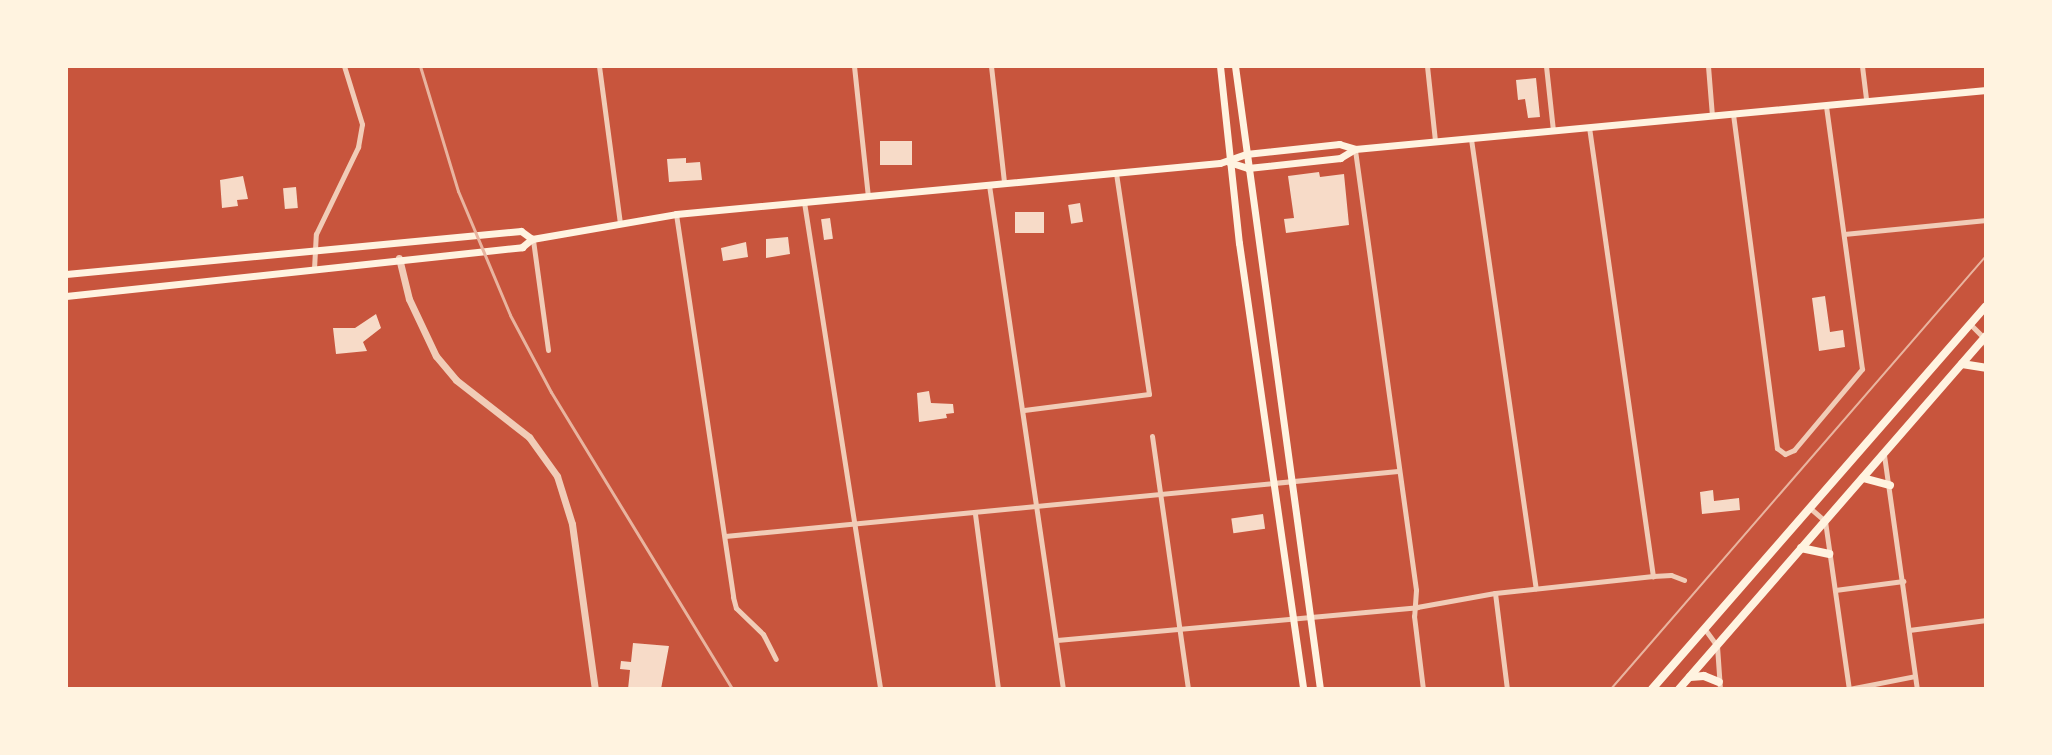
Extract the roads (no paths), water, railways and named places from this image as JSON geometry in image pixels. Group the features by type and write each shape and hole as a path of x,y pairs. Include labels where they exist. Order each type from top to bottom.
{"main road":[{"path":"1220,66 1239,243 1303,689"},
{"path":"1235,66 1320,689"},
{"path":"66,296 522,247 532,239 676,214 1229,162 1246,154 1339,144 1355,149 1986,90"},
{"path":"1229,162 1248,168 1340,158 1355,149"},
{"path":"66,274 521,231 532,239"},
{"path":"1239,243 1257,240"},
{"path":"1652,689 1986,306"},
{"path":"1679,689 1985,340"},
{"path":"1962,364 1986,368"},
{"path":"1863,478 1890,485"},
{"path":"1801,548 1829,554"},
{"path":"1689,677 1704,676 1719,686"}],"street":[{"path":"314,269 312,251 330,200 358,147 362,124 344,66"},
{"path":"599,66 620,223"},
{"path":"854,66 868,196"},
{"path":"991,66 1004,182"},
{"path":"1427,66 1435,141"},
{"path":"1546,66 1553,130"},
{"path":"1708,66 1712,116"},
{"path":"1862,66 1866,102"},
{"path":"1733,114 1777,448 1785,454 1794,450 1862,369 1826,105"},
{"path":"1589,127 1653,576"},
{"path":"1471,138 1536,588"},
{"path":"1355,149 1417,607 1414,616 1423,689"},
{"path":"1024,410 1149,394 1116,173"},
{"path":"989,184 1063,689"},
{"path":"804,201 880,689"},
{"path":"676,214 736,608 763,634 776,659"},
{"path":"1844,234 1986,220"},
{"path":"532,239 548,350"},
{"path":"397,244 409,299 436,356 456,380 529,437 557,476 572,524 595,689"},
{"path":"1970,324 1985,340"},
{"path":"1152,436 1188,689"},
{"path":"1884,454 1917,689"},
{"path":"725,536 1398,471"},
{"path":"1809,507 1825,521 1849,689 1915,676"},
{"path":"975,514 998,689"},
{"path":"1057,640 1417,607 1495,593 1653,576 1671,575 1684,580"},
{"path":"1835,590 1903,581"},
{"path":"1495,593 1507,689"},
{"path":"1909,630 1986,620"},
{"path":"1704,628 1717,646 1719,686"}],"tram line":[{"path":"1611,689 1986,256"}],"railway":[{"path":"420,66 458,191 510,315 551,392 732,689"}]}
